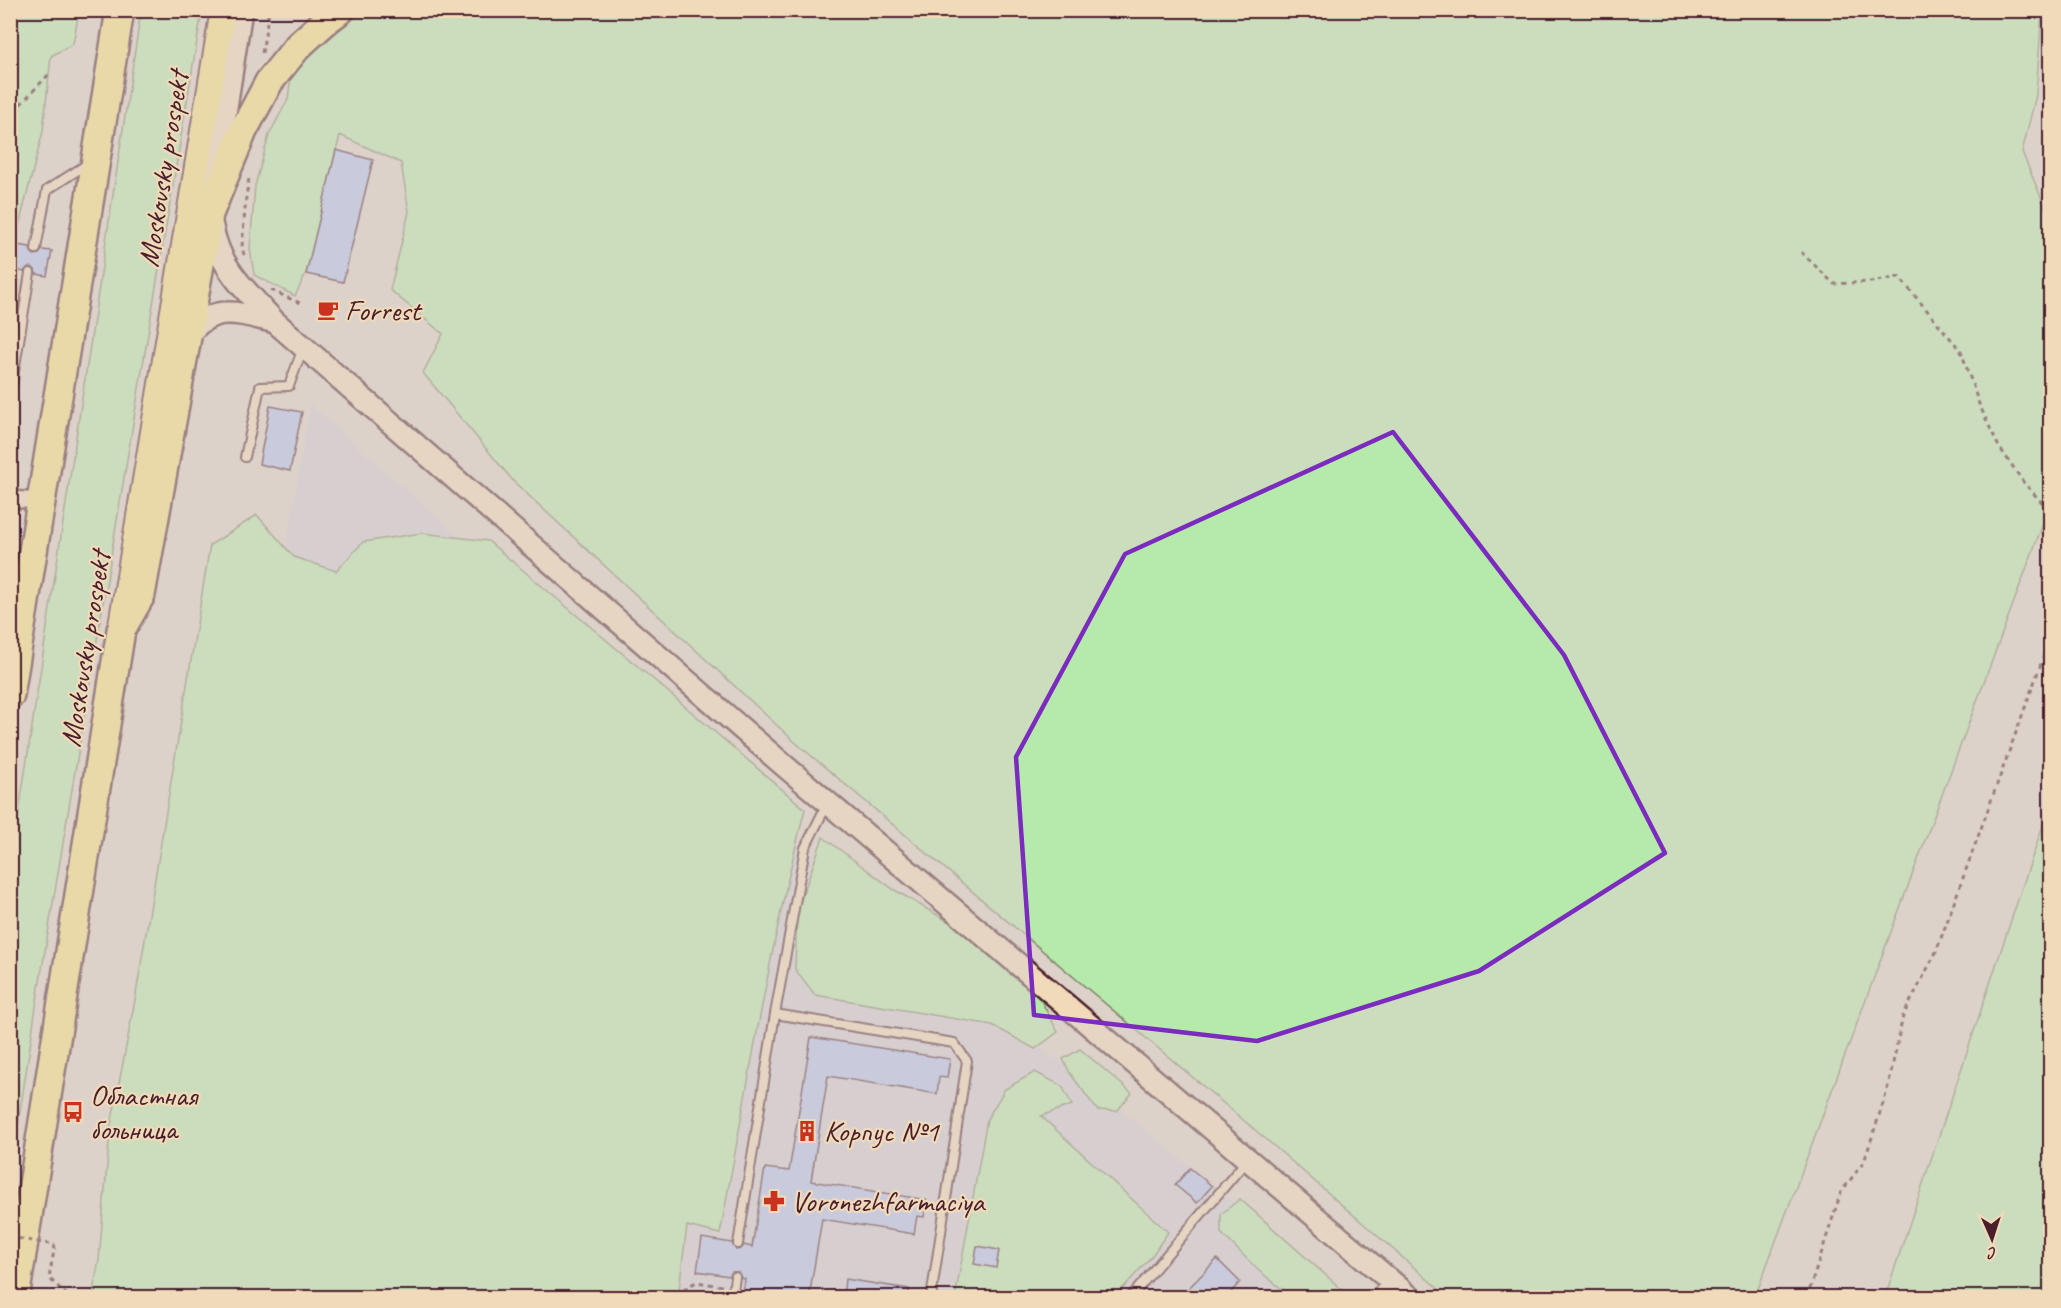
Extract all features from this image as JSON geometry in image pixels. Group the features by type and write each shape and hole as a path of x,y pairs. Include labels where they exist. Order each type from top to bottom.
{"highway":[{"path":"10,695 120,10"},
{"path":"121,630 141,595 209,214 243,130 269,82 298,46 340,10"},
{"name":"Moskovsky prospekt","path":"15,1298 121,630"}],"main road":[{"name":"Moskovsky prospekt","path":"121,630 223,10"}],"street":[{"path":"241,10 209,214 216,243 226,263 237,280 275,322 827,802 1411,1298"},
{"path":"187,338 195,326 206,317 219,313 240,314 275,322"},
{"path":"10,499 40,501"}],"lane":[{"path":"36,249 47,190 98,157"},
{"path":"10,397 30,273"},
{"path":"245,457 260,387 289,386 303,346"},
{"path":"738,1244 775,1014 805,848 827,802"},
{"path":"775,1014 954,1043 967,1061 931,1298"},
{"path":"1130,1298 1248,1159"},
{"path":"732,1298 735,1277"},
{"path":"1373,1298 1389,1279"}],"path":[{"path":"261,63 269,10"},
{"path":"10,119 17,108 49,74"},
{"path":"244,257 242,247 249,176"},
{"path":"1801,252 1834,284 1871,282 1899,277 1961,351 1979,404 1998,445 2024,483 2050,510"},
{"path":"264,286 302,304"},
{"path":"1807,1298 1841,1192 1864,1162 1887,1091 1903,1016 1936,952 2050,639"},
{"path":"10,1237 55,1245 49,1278 70,1298"},
{"path":"668,1298 696,1282 733,1287"}],"highlighted area":[{"path":"1393,432 1564,655 1665,853 1479,971 1257,1041 1034,1015 1016,757 1125,554"}],"shaded area":[{"path":"310,404 805,848 1026,1039 1071,1068 1227,1197 1341,1297 162,1298"}],"green space":[{"path":"11,10 79,11 73,44 51,56 43,131 11,257"},
{"path":"141,11 202,11 39,987 11,1171 11,853"},
{"path":"371,11 2042,11 2036,95 2022,152 2050,219 2050,505 1755,1297 1448,1297 1267,1140 795,742 514,482 423,373 443,334 390,290 409,212 401,163 340,135 307,271 295,296 254,275 250,248 255,186 269,135 288,99 291,75 319,46 355,18"},
{"path":"257,515 294,557 336,571 363,542 422,533 488,541 805,809 769,968 720,1234 687,1226 678,1297 92,1297 99,1260 110,1130 135,1000 210,545"},
{"path":"2050,804 2050,1297 1885,1297"},
{"path":"823,837 893,889 956,926 1037,993 1058,1032 1035,1049 992,1025 815,995 795,969 797,911"},
{"path":"1080,1049 1132,1093 1117,1111 1097,1110 1070,1073 1063,1059"},
{"path":"1035,1072 1062,1086 1072,1105 1041,1116 1168,1232 1151,1257 1115,1297 955,1298 987,1119 1005,1089"},
{"path":"1240,1199 1351,1297 1292,1297 1258,1270 1221,1233 1221,1214"}],"building":[{"path":"336,150 373,160 343,282 306,274"},
{"path":"17,245 30,247 34,255 39,254 42,250 52,251 47,276 36,274 32,267 27,268 24,272 12,269"},
{"path":"270,406 302,412 290,471 259,464"},
{"name":"Корпус №1","path":"811,1037 950,1059 947,1078 939,1077 937,1094 828,1076 811,1181 927,1200 924,1217 917,1216 914,1234 822,1219 809,1298 742,1298 745,1279 741,1278 738,1272 732,1272 729,1276 697,1271 702,1238 732,1243 736,1250 741,1249 744,1245 752,1247 765,1168 789,1171"},
{"path":"1190,1168 1212,1186 1197,1203 1175,1185"},
{"path":"977,1246 999,1250 996,1268 974,1264"},
{"path":"1217,1259 1240,1282 1226,1298 1179,1298"},
{"path":"845,1279 909,1289 909,1298 843,1298"}],"place":[{"name":"Forrest","path":"328,310"},
{"name":"Областная больница","path":"73,1112"},
{"name":"Корпус №1","path":"807,1131"},
{"name":"Voronezhfarmaciya","path":"774,1201"}]}
